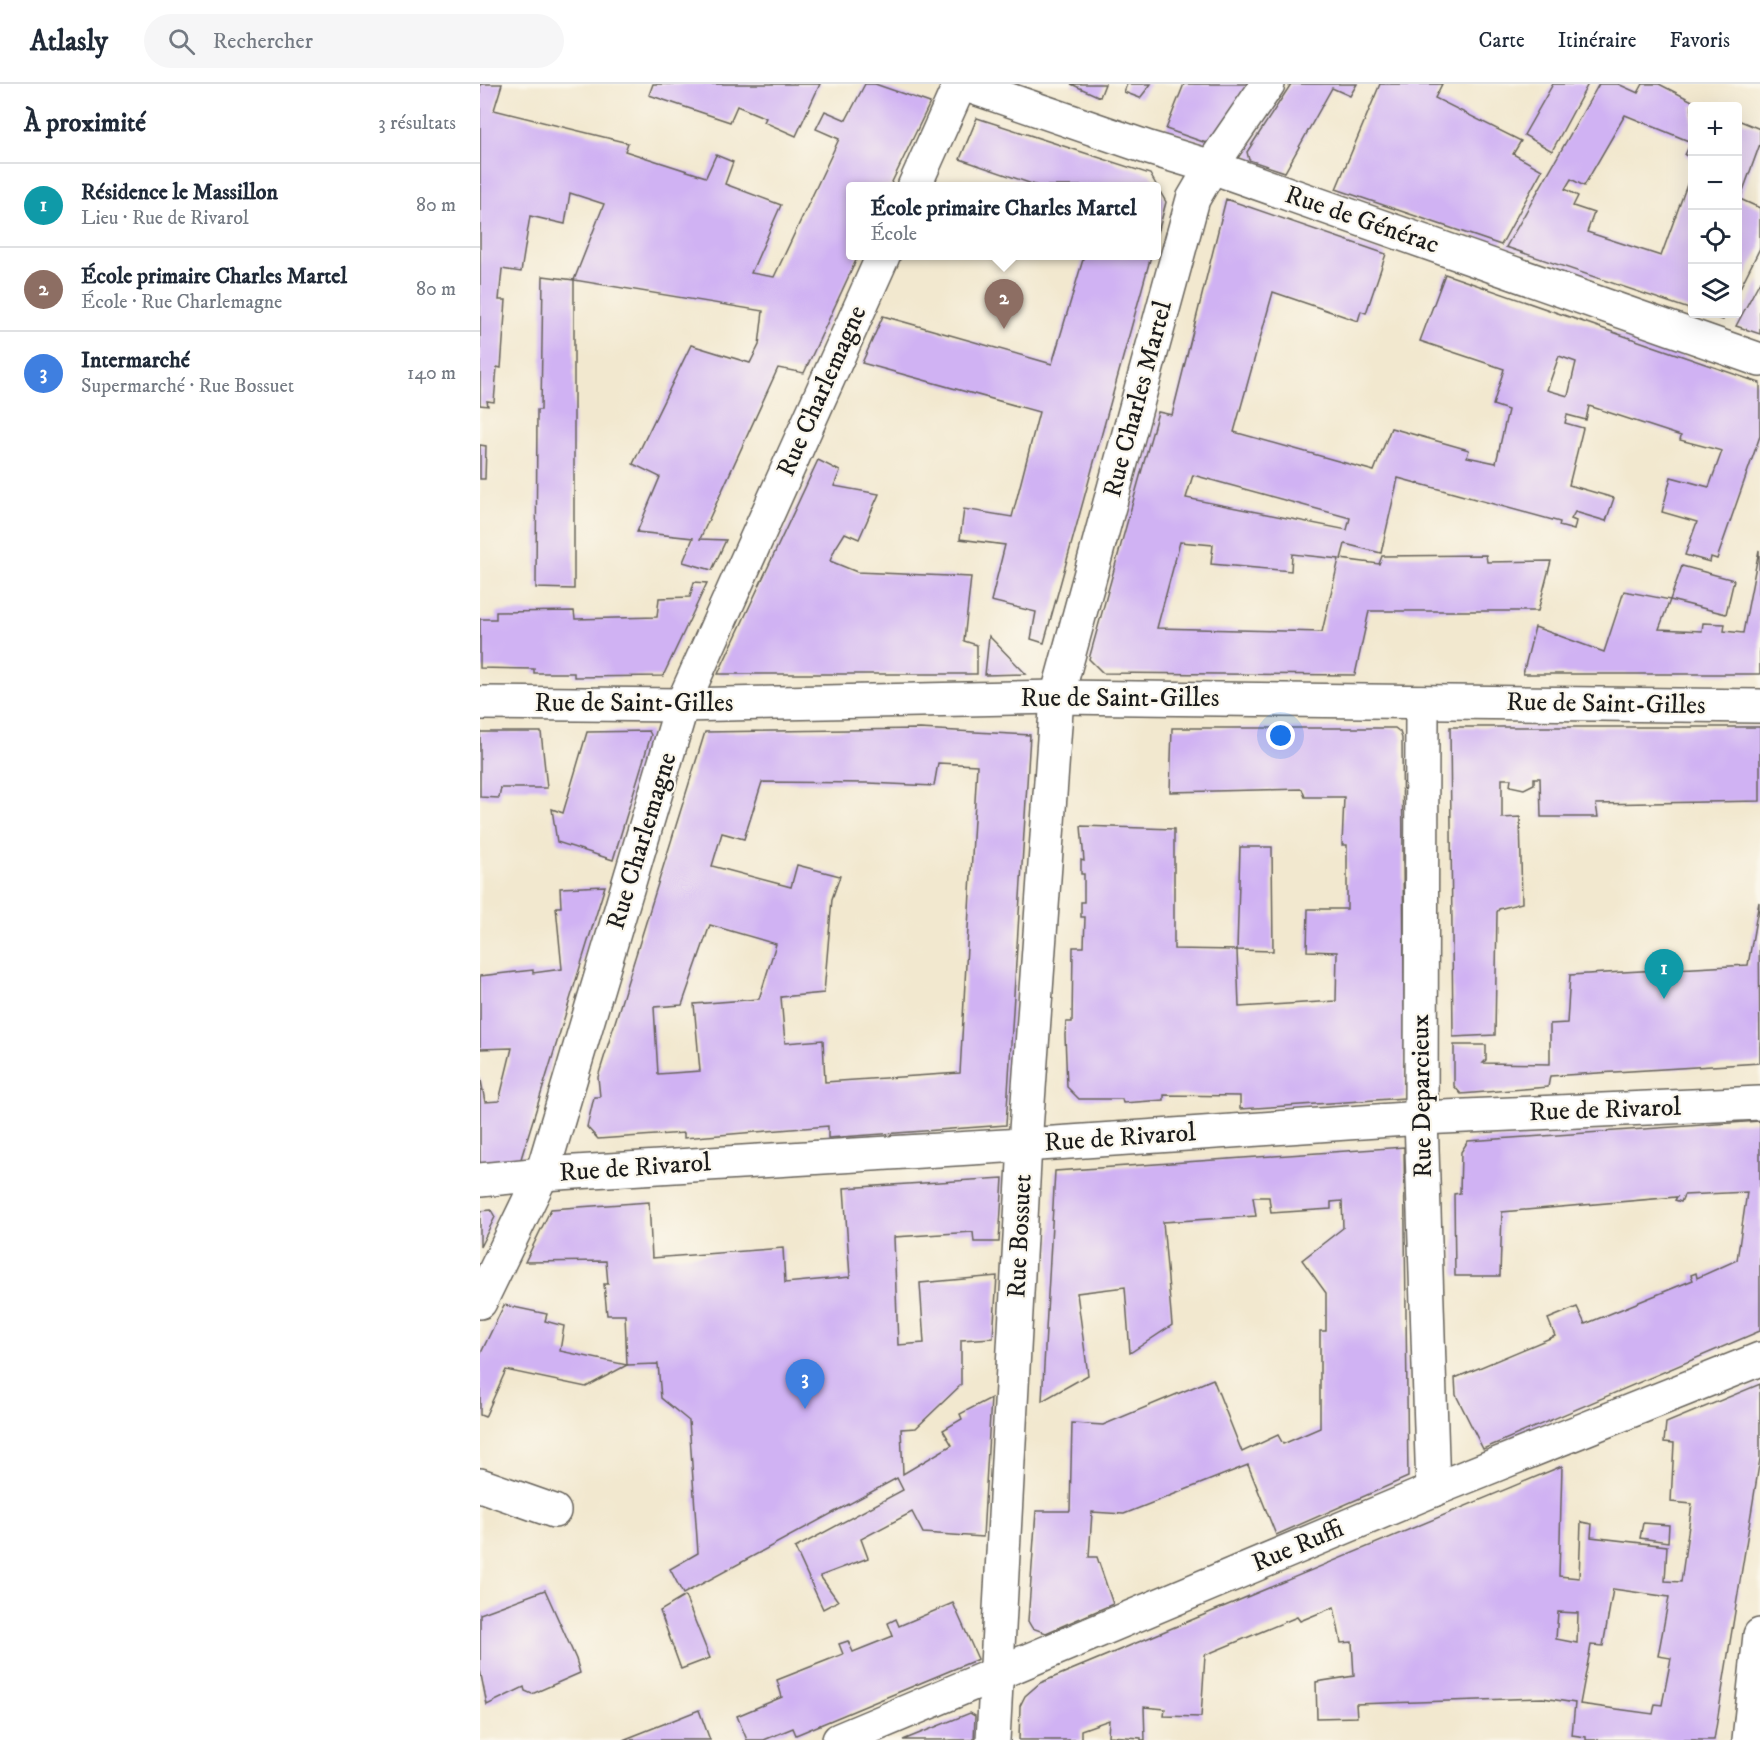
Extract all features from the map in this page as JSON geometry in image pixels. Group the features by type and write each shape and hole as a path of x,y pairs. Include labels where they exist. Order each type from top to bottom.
{"street":[{"name":"Rue de Générac","path":"962,84 1149,148 1212,167 1760,360"},
{"path":"916,182 962,84"},
{"name":"Rue Charles Martel","path":"1057,697 1192,199 1268,84"},
{"name":"Rue Charlemagne","path":"480,1302 542,1174 682,705 881,260"},
{"name":"Rue de Saint-Gilles","path":"480,703 682,705 1057,697 1760,706"},
{"name":"Rue Bossuet","path":"993,1740 1025,1144 1057,697"},
{"name":"Rue Deparcieux","path":"1422,702 1421,1118 1433,1490"},
{"name":"Rue de Rivarol","path":"480,1180 542,1174 1421,1118 1760,1103"},
{"name":"Rue Ruffi","path":"839,1740 1433,1490 1760,1359"},
{"path":"480,1485 554,1511"},
{"path":"1749,1740 1759,1649"}],"building":[{"path":"480,84 502,84 494,110 628,143 625,151 706,177 716,155 733,162 725,184 781,205 751,273 774,277 839,139 816,129 825,111 846,120 865,84 875,84 930,103 892,182 846,182 846,260 856,260 804,373 778,368 700,539 726,540 712,570 683,562 693,538 637,532 660,477 633,464 691,345 750,363 759,345 763,311 574,280 604,204 570,193 565,224 530,216 521,272 502,269 499,300 506,300 501,368 497,367 494,402 487,401 488,406 480,405"},
{"path":"653,84 820,84 796,136 764,122 766,118 737,106 730,122 649,95"},
{"path":"1071,84 1105,84 1100,97"},
{"path":"1127,84 1151,84 1140,98 1124,92"},
{"path":"1184,84 1254,84 1212,145 1166,129"},
{"path":"1291,84 1357,84 1350,96 1332,88 1285,172 1249,160 1247,152"},
{"path":"1380,84 1442,84 1435,98 1521,141 1513,154 1542,170 1501,245 1336,189"},
{"path":"1553,84 1588,84 1552,151 1524,135"},
{"path":"1599,84 1618,84 1638,93 1643,84 1659,84 1694,102 1688,102 1688,141 1625,115 1584,186 1571,179 1565,189 1578,196 1573,206 1594,213 1587,232 1661,256 1688,182 1688,309 1506,247"},
{"path":"977,118 1150,174 1155,182 1026,182 960,159"},
{"path":"1742,122 1760,129 1760,144 1742,194"},
{"path":"1161,193 1166,202 1161,221"},
{"path":"1226,199 1386,254 1366,313 1361,311 1358,321 1273,292 1234,432 1374,471 1391,428 1469,450 1467,457 1496,463 1508,410 1493,405 1504,369 1420,341 1445,274 1760,383 1760,436 1717,559 1711,557 1710,562 1685,555 1697,522 1662,512 1671,477 1709,487 1722,451 1680,440 1681,436 1589,406 1586,420 1567,415 1565,423 1583,428 1569,485 1614,498 1606,521 1575,512 1571,519 1576,521 1574,530 1559,526 1560,522 1398,478 1381,553 1345,544 1341,559 1379,564 1382,556 1486,555 1487,562 1551,561 1538,611 1369,611 1355,675 1103,673 1089,659 1158,412 1172,415","holes":["1559,356 1576,362 1568,396 1547,390","1193,475 1350,518 1347,530 1186,498","1180,542 1213,545 1211,564 1291,571 1292,554 1339,559 1322,632 1157,628"]},
{"path":"1742,200 1760,208 1760,248 1742,284"},
{"path":"1083,260 1150,260 1044,643 1031,639 1036,612 991,601 1005,545 960,539 964,509 1012,517 1039,412 862,363 883,316 1052,364"},
{"path":"543,276 574,280 574,589 536,588 537,410 541,410"},
{"path":"1760,281 1760,334 1736,326"},
{"path":"480,445 486,446 485,479 480,479"},
{"path":"818,460 840,471 834,486 879,494 859,539 845,533 830,561 857,572 971,577 964,641 977,645 977,674 718,674"},
{"path":"1759,550 1760,674 1523,674 1535,627 1604,652 1624,591 1670,600 1659,629 1702,631 1703,623 1725,624 1724,631 1743,633"},
{"path":"1682,566 1734,580 1726,614 1670,600"},
{"path":"694,582 707,583 663,676 574,677 574,673 534,673 534,669 480,668 480,619 496,619 496,612 574,611 575,619 657,617 659,598 690,597"},
{"path":"989,636 1026,674 985,675"},
{"path":"1450,727 1760,727 1760,801 1596,804 1598,817 1541,817 1540,778 1534,778 1534,784 1524,789 1510,786 1511,779 1502,779 1502,818 1520,817 1522,903 1499,909 1497,912 1495,1035 1453,1037"},
{"path":"1172,728 1395,728 1400,732 1402,738 1405,1098 1240,1109 1240,1096 1164,1095 1164,1100 1123,1103 1122,1099 1079,1099 1067,1087 1065,1035 1066,1022 1072,1022 1073,947 1084,947 1085,917 1081,917 1081,902 1084,902 1084,874 1081,874 1081,860 1084,861 1081,826 1174,829 1174,949 1237,950 1239,1007 1336,1001 1337,952 1307,951 1308,909 1347,909 1347,845 1342,845 1344,797 1305,797 1302,789 1170,792"},
{"path":"920,729 1030,735 1006,1125 828,1138 828,1126 684,1138 684,1133 598,1139 587,1127 594,1097 600,1097 598,1077 705,732","holes":["938,763 977,765 960,1073 825,1082 823,1040 785,1043 781,997 824,993 832,899 840,876 797,865 791,887 712,866 722,833 744,839 762,782 934,786","710,925 776,944 759,999 694,1004 700,1071 658,1074 654,1007 682,1005"]},
{"path":"649,731 651,735 613,860 557,842 552,809 563,813 587,732"},
{"path":"480,732 541,732 547,788 501,788 499,798 480,797"},
{"path":"1240,847 1272,847 1273,951 1237,950"},
{"path":"605,886 520,1162 480,1165 480,1075 485,1102 499,1101 512,1048 480,1049 480,976 562,969 556,907 561,907 560,888"},
{"path":"1759,902 1760,1063 1550,1076 1548,1087 1461,1094 1454,1086 1454,1045 1486,1045 1486,1060 1483,1063 1550,1064 1550,1024 1567,1023 1570,975 1748,965"},
{"path":"1760,1121 1760,1331 1483,1449 1456,1395 1455,1378 1555,1336 1548,1319 1577,1307 1585,1324 1693,1280 1691,1275 1696,1273 1697,1278 1737,1260 1747,1192 1684,1195 1681,1202 1675,1200 1677,1197 1502,1212 1500,1276 1455,1276 1454,1194 1460,1193 1461,1152 1468,1141"},
{"path":"1404,1147 1408,1477 1276,1535 1248,1465 1124,1514 1092,1512 1089,1557 1097,1557 1113,1604 1046,1633 1032,1628 1028,1621 1036,1511 1070,1511 1072,1423 1103,1425 1213,1379 1242,1452 1278,1435 1283,1444 1320,1428 1320,1331 1326,1331 1326,1293 1302,1260 1343,1228 1342,1201 1331,1202 1331,1209 1271,1213 1269,1197 1253,1197 1256,1216 1163,1222 1172,1325 1130,1353 1125,1287 1077,1293 1088,1375 1042,1401 1055,1171"},
{"path":"1003,1178 999,1242 974,1242 973,1232 894,1237 898,1345 924,1343 920,1283 997,1276 993,1338 961,1340 961,1385 916,1428 901,1429 903,1474 952,1445 943,1430 962,1419 960,1414 991,1398 983,1537 923,1533 912,1512 861,1539 868,1558 820,1576 838,1601 823,1609 795,1548 903,1490 897,1478 683,1594 670,1569 698,1553 689,1421 661,1398 658,1364 627,1365 625,1315 607,1315 604,1284 608,1284 606,1261 525,1262 551,1209 649,1202 652,1258 783,1248 785,1283 850,1277 844,1188"},
{"path":"491,1210 495,1217 480,1247 480,1211"},
{"path":"504,1305 547,1314 545,1321 564,1326 560,1351 627,1365 586,1387 506,1370 485,1417 480,1415 480,1355"},
{"path":"1760,1384 1760,1459 1714,1740 1586,1740 1586,1737 1572,1735 1575,1703 1543,1698 1356,1704 1357,1717 1317,1718 1316,1682 1354,1676 1352,1642 1341,1643 1334,1607 1300,1621 1297,1617 1205,1655 1201,1717 1164,1716 1165,1709 1144,1707 1145,1740 1108,1736 1109,1720 1081,1730 1081,1740 1019,1740 1020,1706 1025,1696 1040,1683 1562,1466 1559,1576 1579,1578 1581,1522 1592,1524 1591,1537 1667,1546 1665,1581 1681,1582 1692,1504 1671,1502 1674,1443 1664,1442 1666,1423","holes":["1613,1589 1669,1597 1658,1656 1671,1658 1662,1705 1655,1704 1653,1714 1580,1704 1591,1645 1603,1646","1558,1612 1578,1613 1577,1643 1556,1639"]},
{"path":"1643,1523 1669,1525 1668,1542 1640,1538"},
{"path":"545,1590 580,1673 532,1694 525,1691 524,1687 487,1705 480,1670 480,1614"},
{"path":"685,1596 710,1658 681,1669 660,1611"},
{"path":"953,1603 978,1659 796,1735 793,1728 764,1740 747,1740 737,1716 782,1697 777,1680 843,1654 839,1644 848,1641 853,1652 893,1636 888,1623 896,1619 899,1626"},
{"path":"699,1710 710,1740 623,1740"},
{"path":"970,1713 975,1716 974,1740 903,1740"}],"place":[{"name":"École primaire Charles Martel","path":"1004,329"},
{"name":"Résidence le Massillon","path":"1664,999"},
{"name":"Intermarché","path":"805,1409"}]}
